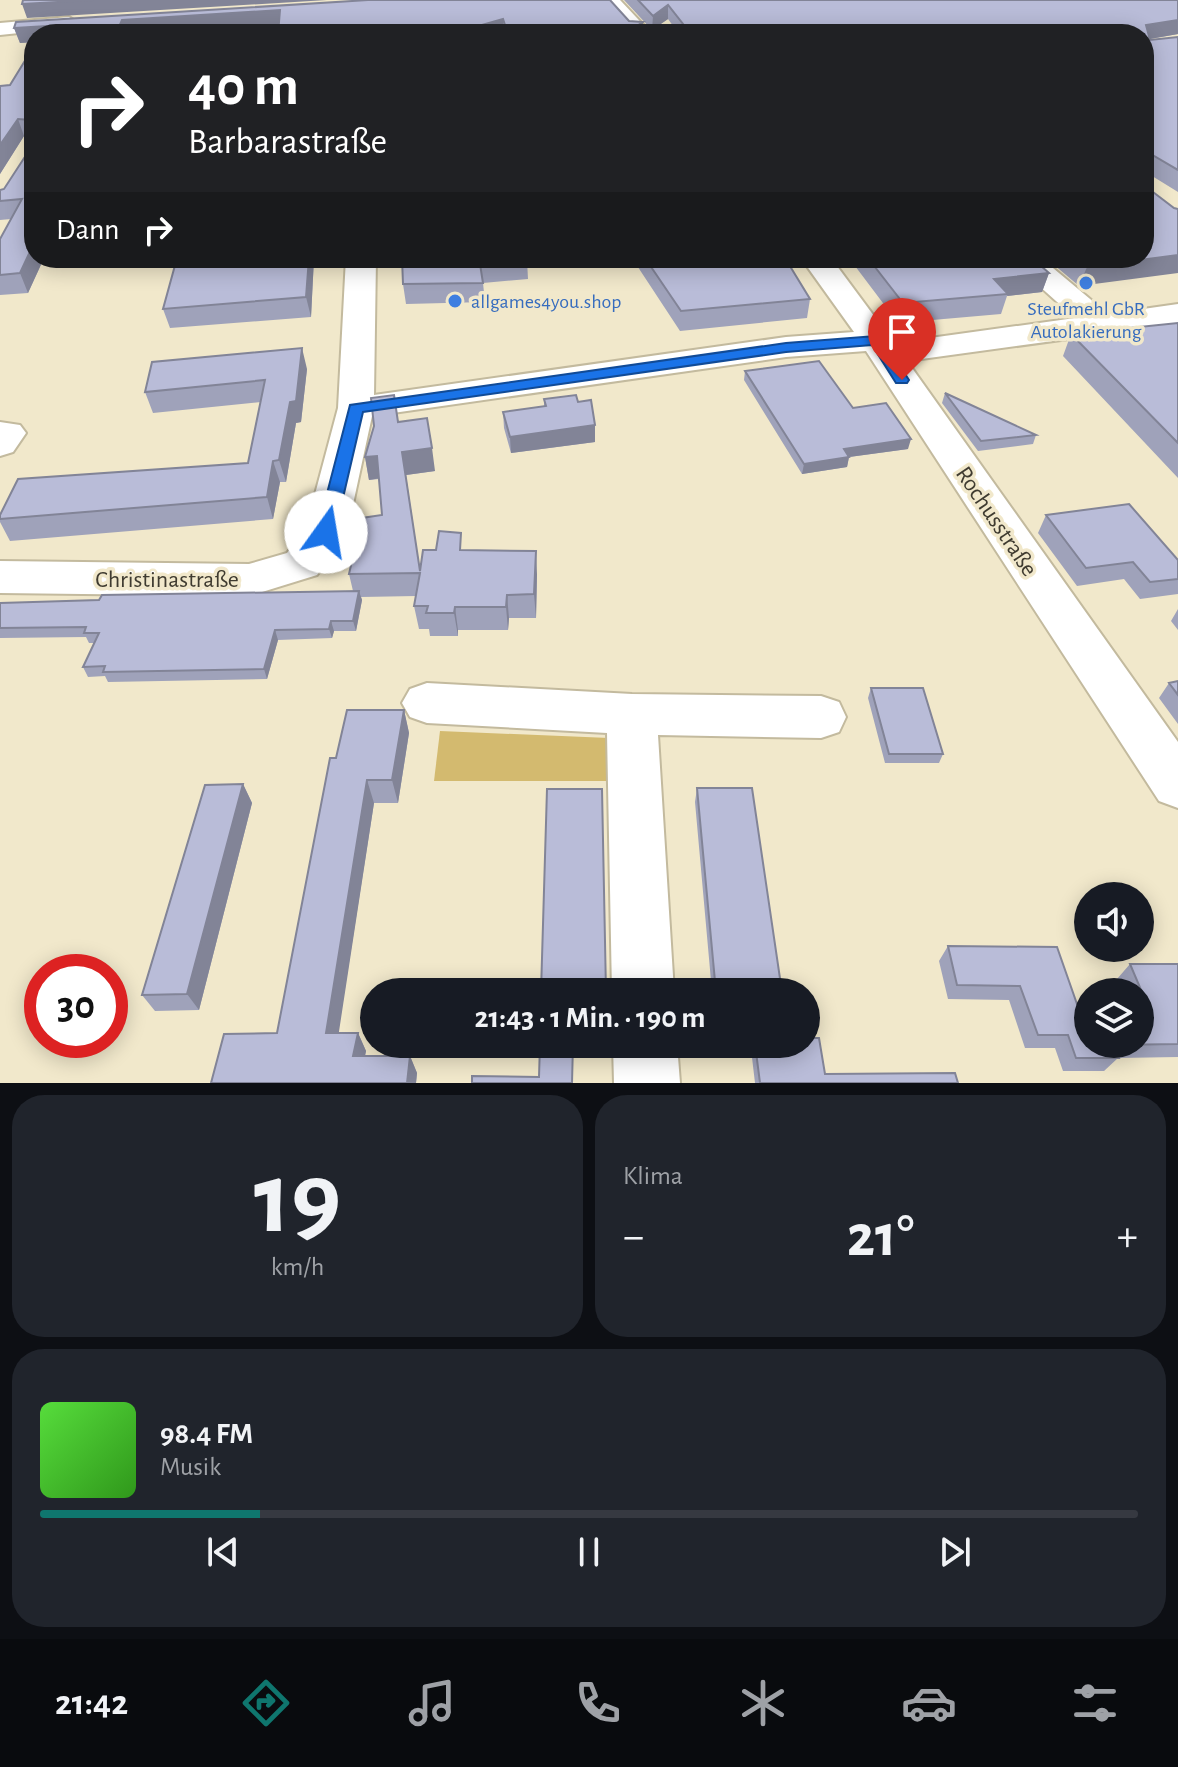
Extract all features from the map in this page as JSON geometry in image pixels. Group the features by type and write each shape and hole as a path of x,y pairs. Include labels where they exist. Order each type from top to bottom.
{"street":[{"path":"610,0 633,24"},
{"path":"1,21 95,21"},
{"name":"Christinastraße","path":"0,577 249,580 302,564 326,532 356,408 361,268"},
{"name":"Rochusstraße","path":"823,268 1178,785"},
{"path":"1035,268 1102,325"},
{"path":"356,408 786,347 880,347 1102,325 1178,314"},
{"path":"0,433 7,433 0,444"},
{"path":"427,703 632,714 821,717"},
{"path":"632,714 642,978"},
{"path":"646,1058 647,1083"}],"shaded area":[{"path":"440,731 609,738 607,781 434,781"}],"building":[{"path":"23,0 93,0 22,4"},
{"path":"368,0 610,0 629,21 643,22 505,24 503,19 486,24 279,24 280,10 122,20 120,24 24,24 24,27 14,28 16,22"},
{"path":"638,0 1178,0 1178,20 1152,24 683,24 668,5 653,16"},
{"path":"1178,37 1178,170 1154,156 1154,40"},
{"path":"24,62 24,120 18,119 0,145 0,86 10,85"},
{"path":"24,158 24,264 20,273 0,275 0,239 22,199 0,201 0,190 4,189"},
{"path":"1154,193 1178,209 1178,255 1154,258"},
{"path":"174,268 308,268 306,297 163,309"},
{"path":"402,268 481,268 483,283 403,284"},
{"path":"652,268 791,268 810,299 681,311"},
{"path":"876,268 1043,268 1049,273 994,279 1008,294 903,303"},
{"path":"1178,323 1178,443 1071,334"},
{"path":"302,348 296,401 290,402 279,460 273,461 267,497 0,519 18,479 248,463 265,380 145,392 152,362"},
{"path":"819,361 853,408 886,403 911,439 844,449 849,457 804,464 745,371"},
{"path":"945,393 1036,435 981,441"},
{"path":"394,395 398,422 427,418 432,448 402,452 420,571 423,550 436,550 439,531 461,533 460,550 536,551 534,594 507,595 506,607 455,607 454,613 426,613 428,606 414,606 420,573 349,574 362,518 382,515 377,456 365,457 374,426 371,398"},
{"path":"576,395 578,402 591,400 595,425 510,437 503,412 546,406 544,399"},
{"path":"1129,504 1178,560 1178,579 1150,582 1133,562 1086,568 1046,515"},
{"path":"359,591 353,621 331,621 329,629 275,630 264,669 103,672 105,666 83,667 99,633 84,633 86,627 0,628 0,603 99,600 102,595"},
{"path":"1178,681 1178,695 1169,683"},
{"path":"871,688 923,688 943,754 889,754"},
{"path":"347,710 404,710 392,780 367,780 326,1033 358,1033 353,1056 410,1058 407,1083 211,1083 224,1034 277,1033 330,758 336,758"},
{"path":"243,784 187,994 142,995 205,785"},
{"path":"697,788 752,788 780,978 715,978"},
{"path":"547,789 602,789 606,978 541,978"},
{"path":"948,946 1057,947 1074,995 1074,1052 1068,1035 1038,1035 1020,986 957,985"},
{"path":"1130,964 1178,964 1178,1044 1154,1044 1154,978 1136,978"},
{"path":"820,1044 825,1074 955,1073 958,1083 760,1083 757,1058 820,1058"},
{"path":"540,1058 573,1058 572,1083 472,1083 472,1076 539,1077"}],"place":[{"name":"Steufmehl GbR Autolakierung","path":"1086,283"},
{"name":"allgames4you.shop","path":"455,301"}],"route":[{"path":"326,532 356,408 786,347 876,340 902,380"}]}
